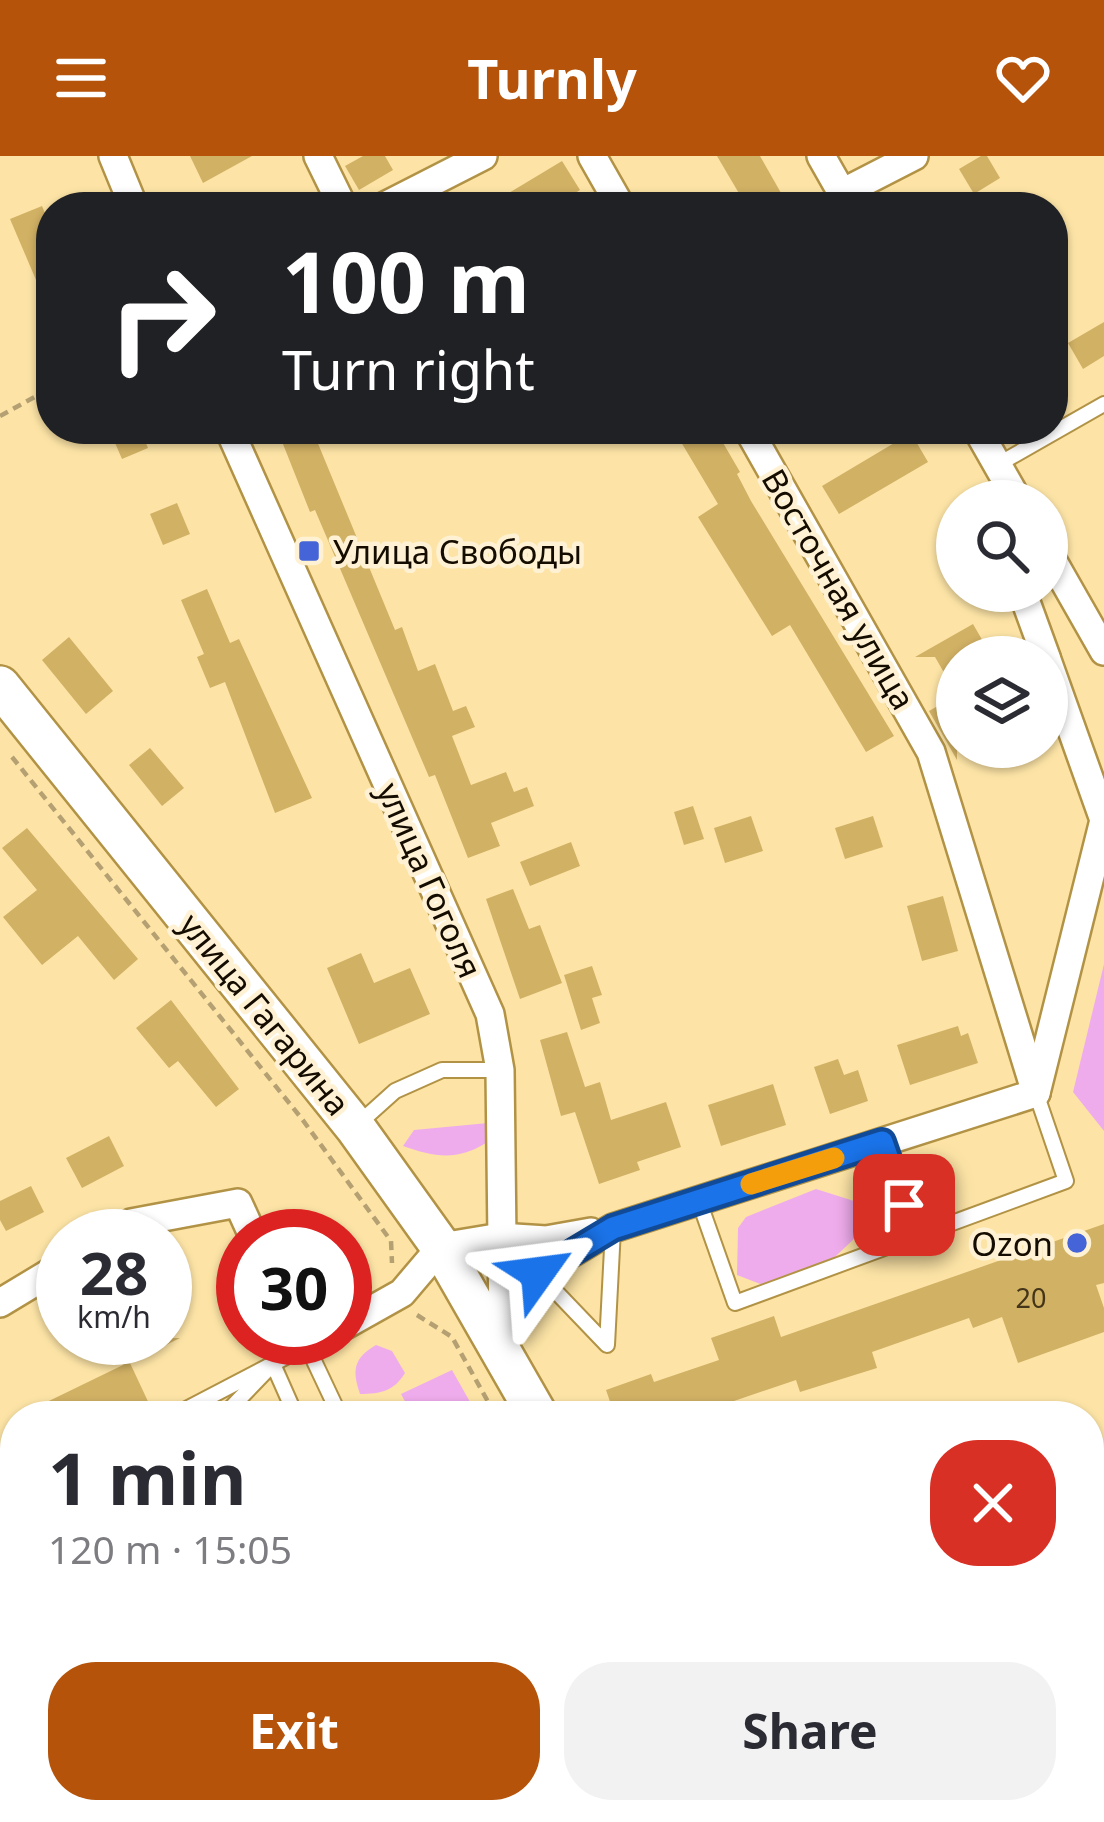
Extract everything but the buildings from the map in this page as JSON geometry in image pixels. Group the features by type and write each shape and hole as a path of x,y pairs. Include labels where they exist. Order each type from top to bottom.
{"street":[{"path":"112,156 128,192"},
{"path":"318,156 336,192"},
{"path":"412,192 483,156"},
{"path":"592,156 612,192"},
{"path":"821,156 841,192"},
{"path":"858,192 914,156"},
{"name":"улица Гоголя","path":"236,444 490,1014 500,1070 505,1342"},
{"name":"Восточная улица","path":"756,444 931,752 1036,1094"},
{"path":"985,444 1006,480"},
{"path":"997,465 997,480"},
{"path":"1068,588 1104,651"},
{"name":"улица Гагарина","path":"0,686 355,1126 505,1342 531,1401"},
{"path":"372,1310 402,1293 441,1247 501,1237 546,1240 613,1228 1036,1094 1104,820 1068,720"},
{"path":"192,1212 238,1203 241,1209"},
{"path":"505,1342 538,1273 613,1228"},
{"path":"0,1303 36,1281"}],"lane":[{"path":"1068,425 1104,404"},
{"path":"997,465 1034,444"},
{"path":"355,1126 395,1091 442,1070 500,1070"},
{"path":"699,1201 735,1303 1066,1181 1036,1094"},
{"path":"882,1142 915,1236"},
{"path":"538,1273 607,1345 613,1228"},
{"path":"201,1401 271,1365"},
{"path":"237,1401 272,1365"},
{"path":"273,1365 289,1401"},
{"path":"320,1365 334,1401"}],"path":[{"path":"0,416 36,396"},
{"path":"0,741 302,1119 391,1241 392,1278 416,1314 452,1337 488,1401"}],"shaded area":[{"path":"1104,964 1104,1131 1073,1092"},
{"path":"488,1123 486,1143 465,1153 435,1155 403,1146 414,1130"},
{"path":"816,1189 873,1207 872,1222 821,1270 763,1285 737,1275 738,1228 746,1217"},
{"path":"376,1345 392,1351 405,1373 386,1390 360,1394 356,1366 372,1365"},
{"path":"452,1370 470,1401 405,1401 401,1394"}],"slow traffic":[{"path":"751,1184 834,1158"}],"place":[{"name":"Улица Свободы","path":"309,551"},
{"name":"Ozon","path":"1077,1243"}],"route":[{"path":"538,1273 613,1228 882,1142 904,1205"}]}
